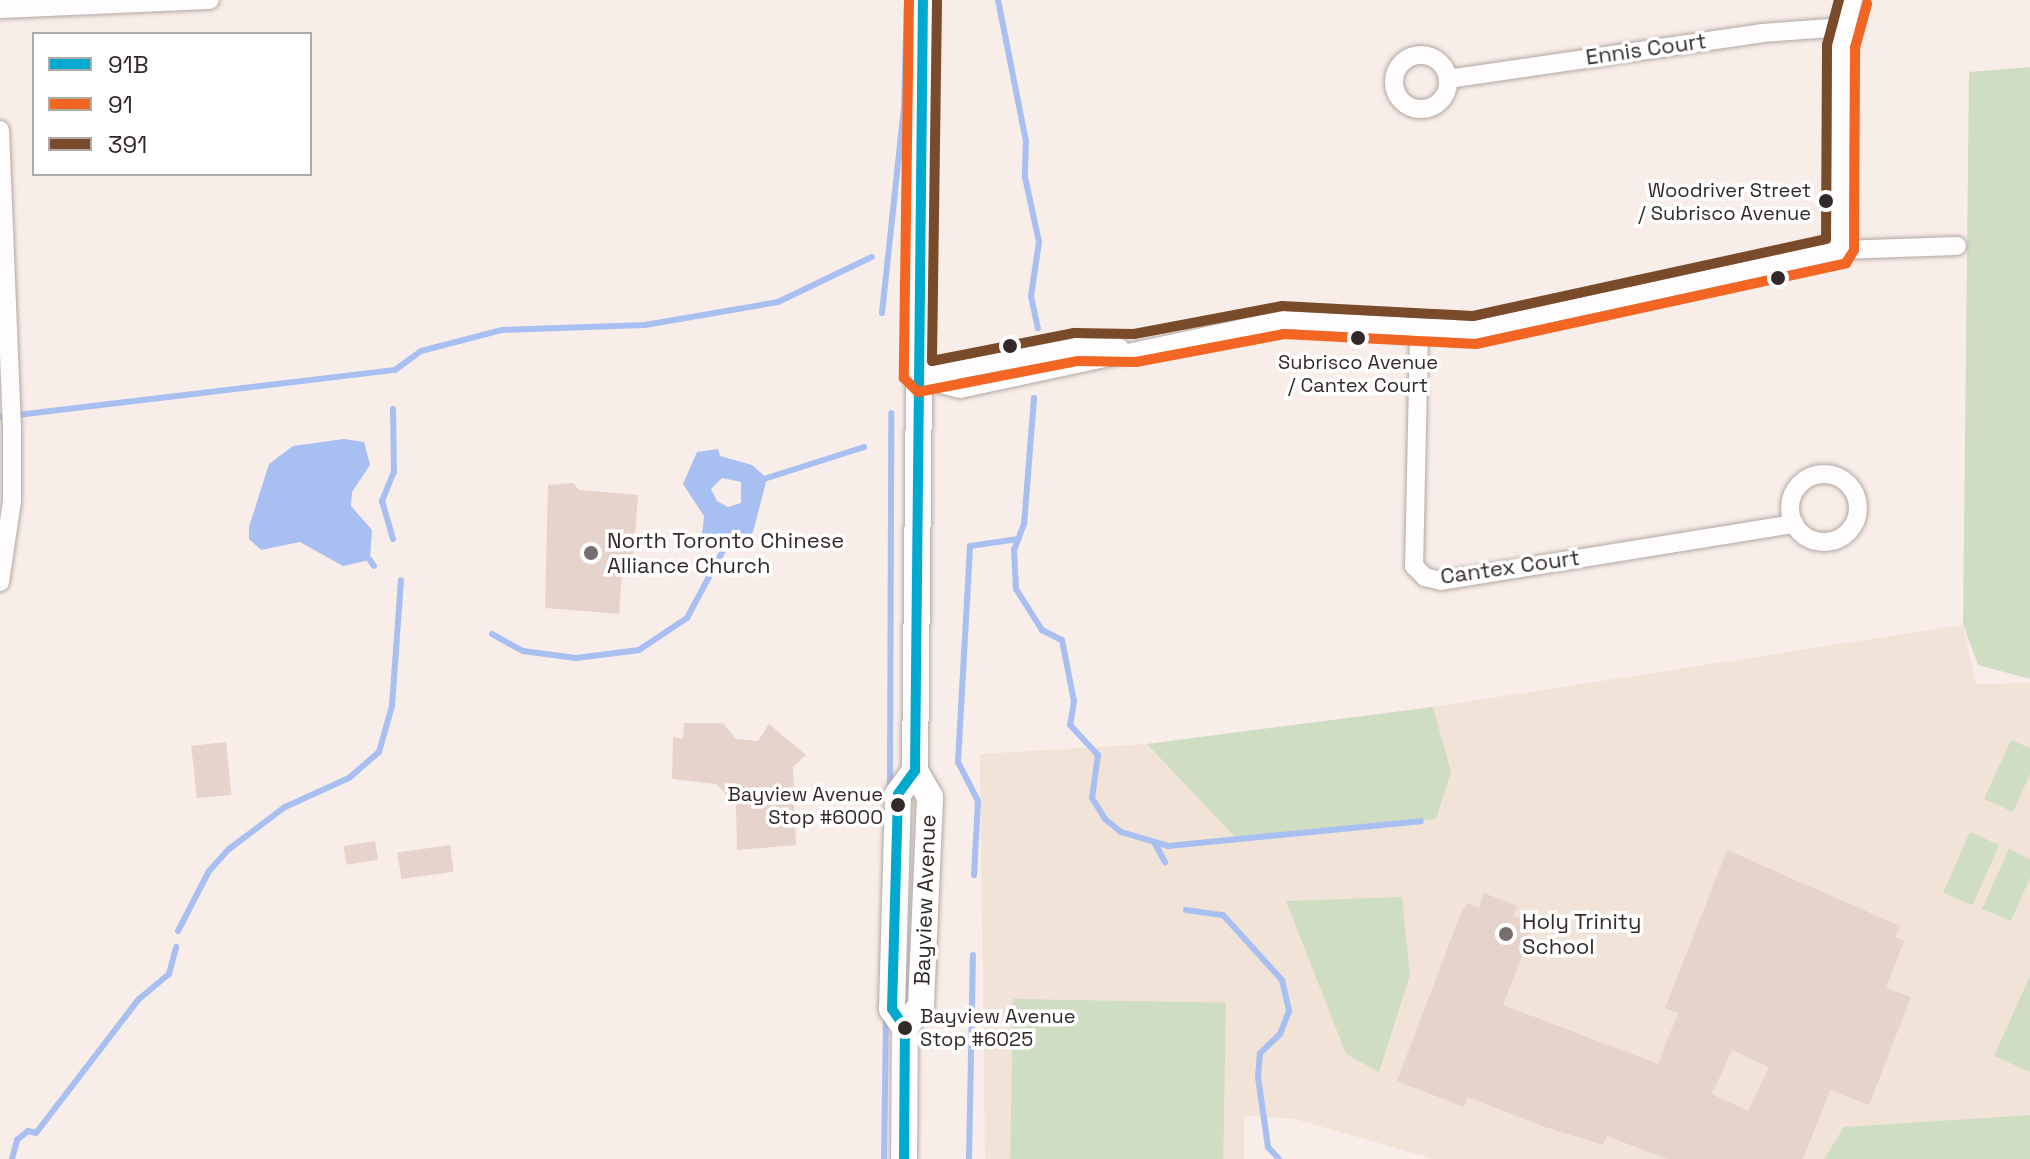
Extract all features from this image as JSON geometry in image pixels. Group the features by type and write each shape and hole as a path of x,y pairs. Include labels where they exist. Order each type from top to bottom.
{"main road":[{"name":"Bayview Avenue","path":"904,1159 905,1028 921,1005 930,797 915,771 923,0"}],"street":[{"path":"0,9 210,0"},
{"path":"1840,250 1844,27 1853,0"},
{"name":"Ennis Court","path":"1448,79 1762,33 1844,27"},
{"path":"0,130 3,306 12,501 0,582"},
{"path":"918,378 1077,347 1135,348 1302,319 1419,332 1485,328 1840,250 1957,246"},
{"name":"Cantex Court","path":"1419,332 1414,566 1425,577 1441,581 1794,524"}],"shaded area":[{"name":"Holy Trinity School","path":"1963,625 1976,684 2030,683 2030,1115 1845,1127 1824,1159 1434,1159 1295,1119 1244,1116 1244,1159 985,1159 980,754 1147,744 1433,707"}],"green space":[{"path":"2030,67 2030,679 1978,665 1963,624 1969,72"},
{"path":"1433,707 1451,772 1436,819 1235,837 1147,744"},
{"path":"2011,740 2030,748 2030,774 2013,812 1984,799"},
{"path":"1970,832 1999,845 1972,905 1943,892"},
{"path":"2009,849 2030,859 2030,878 2011,921 1982,909"},
{"path":"1402,897 1410,975 1379,1072 1346,1054 1286,901"},
{"path":"2030,976 2030,1072 1994,1056"},
{"path":"1013,999 1226,1003 1223,1159 1010,1159"},
{"path":"2030,1115 2030,1159 1824,1159 1844,1127"}],"water":[{"path":"344,439 364,442 370,465 352,492 351,506 372,530 370,560 343,566 300,542 261,550 249,539 249,527 269,464 293,446"},
{"path":"718,449 720,456 752,465 767,478 753,532 736,546 702,535 704,516 683,484 697,452","holes":["722,478 741,482 741,503 728,507 717,501 711,489"]}],"building":[{"name":"North Toronto Chinese Alliance Church","path":"573,483 579,490 638,495 633,562 623,561 619,614 545,608 548,485"},
{"path":"684,723 723,723 736,739 758,741 769,724 806,755 793,767 796,845 737,850 736,805 716,784 672,779 673,737 683,739"},
{"path":"226,742 232,795 197,798 191,746"},
{"path":"375,841 378,860 346,865 343,846"},
{"path":"450,845 454,872 401,879 398,852"},
{"path":"1727,850 1900,926 1895,937 1904,941 1886,988 1911,997 1869,1105 1830,1090 1803,1159 1667,1159 1607,1136 1603,1145 1545,1127 1468,1097 1464,1107 1397,1081 1461,913 1467,903 1479,908 1484,893 1517,906 1513,916 1534,924 1503,1005 1658,1064 1678,1013 1665,1008","holes":["1732,1050 1769,1067 1748,1111 1712,1094"]}],"waterway":[{"path":"882,313 904,107 907,0"},
{"path":"998,0 1026,141 1025,177 1039,242 1031,296 1038,328"},
{"path":"0,417 395,370 421,351 502,330 645,325 778,302 872,257"},
{"path":"1034,398 1024,524 1014,550 1016,589 1042,630 1062,640 1074,701 1070,725 1098,755 1092,798 1105,819 1121,832 1168,846 1421,821"},
{"path":"393,409 394,472 382,501 393,539"},
{"path":"890,789 891,413"},
{"path":"767,478 864,447"},
{"path":"974,875 978,801 958,762 970,546 1018,539"},
{"path":"492,634 523,651 576,658 639,650 687,618 726,545"},
{"path":"370,560 374,566"},
{"path":"178,931 209,871 229,849 285,807 349,778 379,752 392,706 401,580"},
{"path":"1155,844 1165,862"},
{"path":"1186,910 1223,915 1282,980 1289,1011 1280,1034 1260,1053 1258,1077 1268,1147 1279,1159"},
{"path":"12,1159 17,1140 28,1131 36,1133 139,999 169,974 176,947"},
{"path":"969,1159 973,955"},
{"path":"884,1159 886,1019"}],"transit line":[{"name":"91","path":"909,0 904,378 918,392 1078,361 1136,362 1284,334 1476,344 1846,263 1854,250 1855,48 1867,4"},
{"name":"91B","path":"904,1159 905,1028 892,1009 898,794 915,771 923,0"},
{"name":"391","path":"937,0 932,361 1074,333 1134,334 1282,306 1473,316 1826,239 1827,45 1839,0"}],"place":[{"name":"Woodriver Street / Subrisco Avenue","path":"1826,201"},
{"name":"Subrisco Avenue / Cantex Court","path":"1358,338"},
{"name":"North Toronto Chinese Alliance Church","path":"591,553"},
{"name":"Bayview Avenue Stop #6000","path":"898,805"},
{"name":"Holy Trinity School","path":"1506,934"},
{"name":"Bayview Avenue Stop #6025","path":"905,1028"}]}
